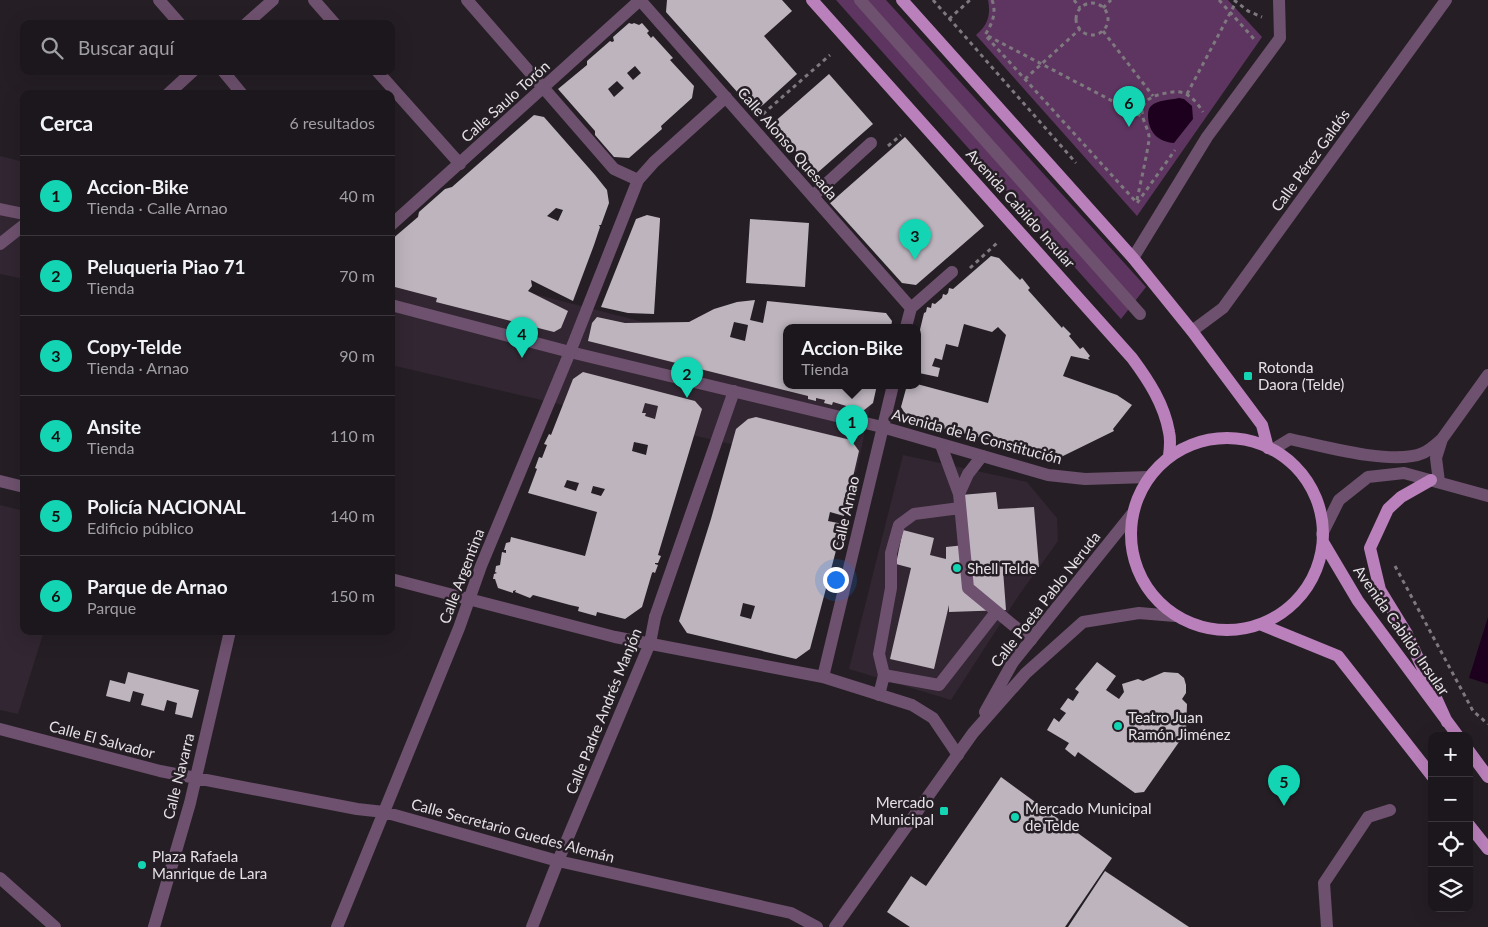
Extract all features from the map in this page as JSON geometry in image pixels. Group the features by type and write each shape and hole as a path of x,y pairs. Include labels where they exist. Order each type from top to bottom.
{"main road":[{"name":"Avenida Cabildo Insular","path":"812,0 1132,358 1151,384 1162,407 1170,434 1170,456"},
{"path":"902,0 1133,258 1192,331 1262,425 1270,449"},
{"path":"1218,438 1244,439 1270,449 1292,464 1310,486 1321,513 1323,538 1317,568 1304,592 1285,612 1262,625 1233,631 1203,628 1176,616 1153,597 1138,572 1131,544 1132,514 1138,495 1149,477 1170,456 1192,444 1218,438"},
{"path":"1435,481 1401,497 1388,509 1370,548 1380,590 1407,634 1447,722"},
{"name":"Avenida Cabildo Insular","path":"1323,538 1358,601 1455,732"},
{"path":"1262,625 1338,656 1428,771"},
{"path":"1473,756 1488,777"},
{"path":"1473,830 1488,849"}],"street":[{"path":"158,0 176,20"},
{"path":"250,20 273,0"},
{"path":"314,0 332,20"},
{"path":"467,0 614,169 638,180 654,162 726,97"},
{"name":"Calle Saulo Torón","path":"395,221 640,0"},
{"name":"Calle Alonso Quesada","path":"640,0 911,308"},
{"path":"860,0 1140,314"},
{"path":"1133,258 1207,137 1280,38 1280,0"},
{"name":"Calle Pérez Galdós","path":"1192,331 1223,308 1446,0"},
{"path":"173,90 189,75"},
{"path":"226,75 239,90"},
{"path":"381,75 394,90"},
{"path":"395,91 460,164"},
{"path":"813,196 871,143"},
{"name":"Calle Argentina","path":"337,927 460,628 485,557 570,352 638,180"},
{"path":"0,209 20,213"},
{"path":"0,244 20,227"},
{"path":"907,324 911,308 952,272"},
{"name":"Avenida de la Constitución","path":"395,306 570,352 882,427 1048,474 1085,479 1149,477"},
{"path":"1270,449 1290,439 1347,452 1405,458 1424,453 1442,439 1488,375"},
{"name":"Calle Arnao","path":"822,678 892,389"},
{"name":"Calle Padre Andrés Manjón","path":"532,927 650,643 655,617 734,391"},
{"path":"1435,481 1436,458 1442,439"},
{"path":"941,445 959,494 968,588 1031,640"},
{"path":"959,494 968,474 982,456"},
{"path":"1323,538 1339,500 1368,477 1404,472 1488,496"},
{"path":"0,481 20,486"},
{"path":"879,695 884,675 879,654 891,588 891,553 899,525 914,514 960,508"},
{"name":"Calle Poeta Pablo Neruda","path":"973,734 1013,662 1132,514"},
{"path":"395,580 615,637 822,678 912,705 933,718 958,755"},
{"path":"884,675 939,686 996,612"},
{"name":"Calle Poeta Pablo Neruda","path":"835,927 973,734 1026,673 1083,622 1139,613 1176,616"},
{"name":"Calle Navarra","path":"154,927 196,778 229,635"},
{"name":"Calle El Salvador","path":"0,729 160,771 196,778"},
{"name":"Calle Secretario Guedes Alemán","path":"196,778 357,809 384,812 558,861 791,913 817,927"},
{"path":"1327,927 1324,883 1368,818 1390,810"},
{"path":"0,878 55,927"}],"path":[{"path":"933,0 1079,167"},
{"path":"932,34 970,0"},
{"path":"985,35 991,26 994,15 992,0"},
{"path":"1074,0 1080,8"},
{"path":"1103,8 1111,0"},
{"path":"1219,0 1255,39 1249,47"},
{"path":"1187,94 1235,1 1254,14 1280,20"},
{"path":"1080,8 1092,4 1103,8"},
{"path":"1080,8 1076,19 1080,30 1091,35 1102,31 1107,19 1103,8"},
{"path":"1025,79 1080,30"},
{"path":"1102,31 1153,96"},
{"path":"985,35 1143,117"},
{"path":"985,35 1137,204"},
{"path":"750,125 830,55"},
{"path":"1137,204 1150,136 1143,117 1144,105 1153,96 1177,91 1187,94 1195,100 1203,112"},
{"path":"1197,120 1209,104"},
{"path":"1137,204 1181,142"},
{"path":"984,254 997,243"},
{"path":"1374,567 1393,564 1473,712 1488,724"}],"shaded area":[{"path":"836,0 886,0 1146,287 1121,319"},
{"path":"988,0 1228,0 1262,37 1137,216 976,35 988,19"},
{"path":"1179,98 1184,99 1192,106 1193,119 1174,143 1159,139 1150,128 1149,108 1157,102"},
{"path":"0,156 20,161 20,278 0,274"},
{"path":"395,258 783,358 783,389 874,389 856,473 395,366"},
{"name":"Shell Telde","path":"903,455 1027,482 1057,518 1058,541 1019,595 951,700 849,669"},
{"path":"0,505 20,510 20,635 43,635 18,714 0,710"},
{"path":"1488,617 1488,684 1469,678"}],"building":[{"path":"667,0 782,0 792,11 764,36 797,74 755,112 666,12"},
{"path":"629,23 639,25 642,23 649,31 647,33 651,38 653,36 673,58 670,60 694,86 692,98 661,126 662,129 629,158 614,157 595,135 595,131 558,89 587,65 587,61 610,41 614,41 613,37","holes":["635,66 641,73 633,80 627,73","617,81 624,88 614,97 608,89"]},
{"path":"829,74 873,124 816,174 772,124"},
{"path":"534,115 544,117 595,175 607,190 609,203 601,225 599,225 594,245 573,301 531,280 532,286 528,291 568,311 561,328 554,332 436,302 437,298 395,287 395,237 418,217 419,212 445,189 452,187","holes":["556,208 563,210 558,221 547,216"]},
{"path":"905,137 984,226 916,285 902,283 830,203"},
{"path":"647,215 660,218 654,314 628,313 601,307 636,219"},
{"path":"750,219 809,223 805,287 746,283"},
{"path":"991,256 999,258 1020,280 1022,278 1030,288 1028,290 1062,328 1063,326 1071,334 1069,336 1080,349 1083,347 1090,356 1088,358 1090,360 1071,356 1063,376 1117,395 1132,405 1113,429 1114,431 1061,457 983,438 984,435 980,434 979,437 909,420 901,407 906,389 921,389 921,385 988,403 1006,335 998,327 992,332 964,324 958,347 946,344 942,360 935,358 932,366 940,368 938,377 921,373 921,325 924,313 927,307 931,308 932,303 935,304 942,298 943,294 946,295 948,293 949,288 953,289"},
{"path":"755,300 750,320 763,323 767,301 886,313 892,321 892,324 783,324 783,389 876,389 873,403 863,411 833,402 832,405 824,403 825,400 816,398 816,401 808,399 808,396 588,341 592,323 597,317 625,323 689,322 714,309 737,302","holes":["734,322 748,325 745,341 730,337"]},
{"path":"583,372 695,401 702,409 658,555 661,556 658,563 655,563 658,565 655,573 652,573 642,607 625,619 597,612 596,616 578,611 579,607 533,595 530,598 515,592 516,590 513,593 498,588 495,579 493,579 494,574 497,573 495,572 496,566 500,565 502,552 506,553 506,550 504,550 506,543 510,542 511,537 585,556 597,512 528,493 537,469 535,468 539,457 542,458 547,445 544,444 549,434 551,435 573,379","holes":["645,403 658,406 655,419 645,416 646,413 642,413","634,442 648,445 646,455 632,451","567,480 579,483 576,491 564,487","593,486 605,489 601,496 591,493"]},
{"path":"756,417 851,440 859,451 844,516 830,512 828,521 843,524 810,649 796,659 687,633 679,621 711,519 736,429 748,419","holes":["743,603 755,606 751,619 740,616"]},
{"path":"996,492 998,509 1034,507 1039,567 1003,570 1006,610 949,612 949,605 934,669 890,659 911,568 896,564 903,530 934,538 930,555 946,559 946,547 965,545 961,495"},
{"name":"Teatro Juan Ramón Jiménez","path":"1097,662 1116,676 1106,690 1119,699 1124,692 1122,684 1138,679 1143,681 1164,672 1178,673 1184,678 1186,693 1182,699 1187,704 1186,732 1144,792 1135,793 1078,752 1075,757 1065,749 1069,743 1047,730 1054,718 1059,722 1066,713 1060,709 1068,698 1073,701 1079,692 1075,689"},
{"path":"128,672 199,690 192,718 175,714 177,703 167,700 164,711 141,705 144,694 133,691 130,702 106,696 110,680 125,684"},
{"name":"Mercado Municipal de Telde","path":"1001,777 1112,858 1065,927 910,927 887,912 911,876 926,886"},
{"path":"1105,871 1189,927 1068,927"}],"place":[{"name":"Parque de Arnao","path":"1129,127"},
{"name":"Copy-Telde","path":"915,260"},
{"name":"Ansite","path":"522,358"},
{"name":"Rotonda Daora (Telde)","path":"1248,376"},
{"name":"Peluqueria Piao 71","path":"687,398"},
{"name":"Accion-Bike","path":"852,446"},
{"name":"Shell Telde","path":"957,568"},
{"name":"Teatro Juan Ramón Jiménez","path":"1118,726"},
{"name":"Policía NACIONAL","path":"1284,806"},
{"name":"Mercado Municipal","path":"944,811"},
{"name":"Mercado Municipal de Telde","path":"1015,817"},
{"name":"Plaza Rafaela Manrique de Lara","path":"142,865"}]}
